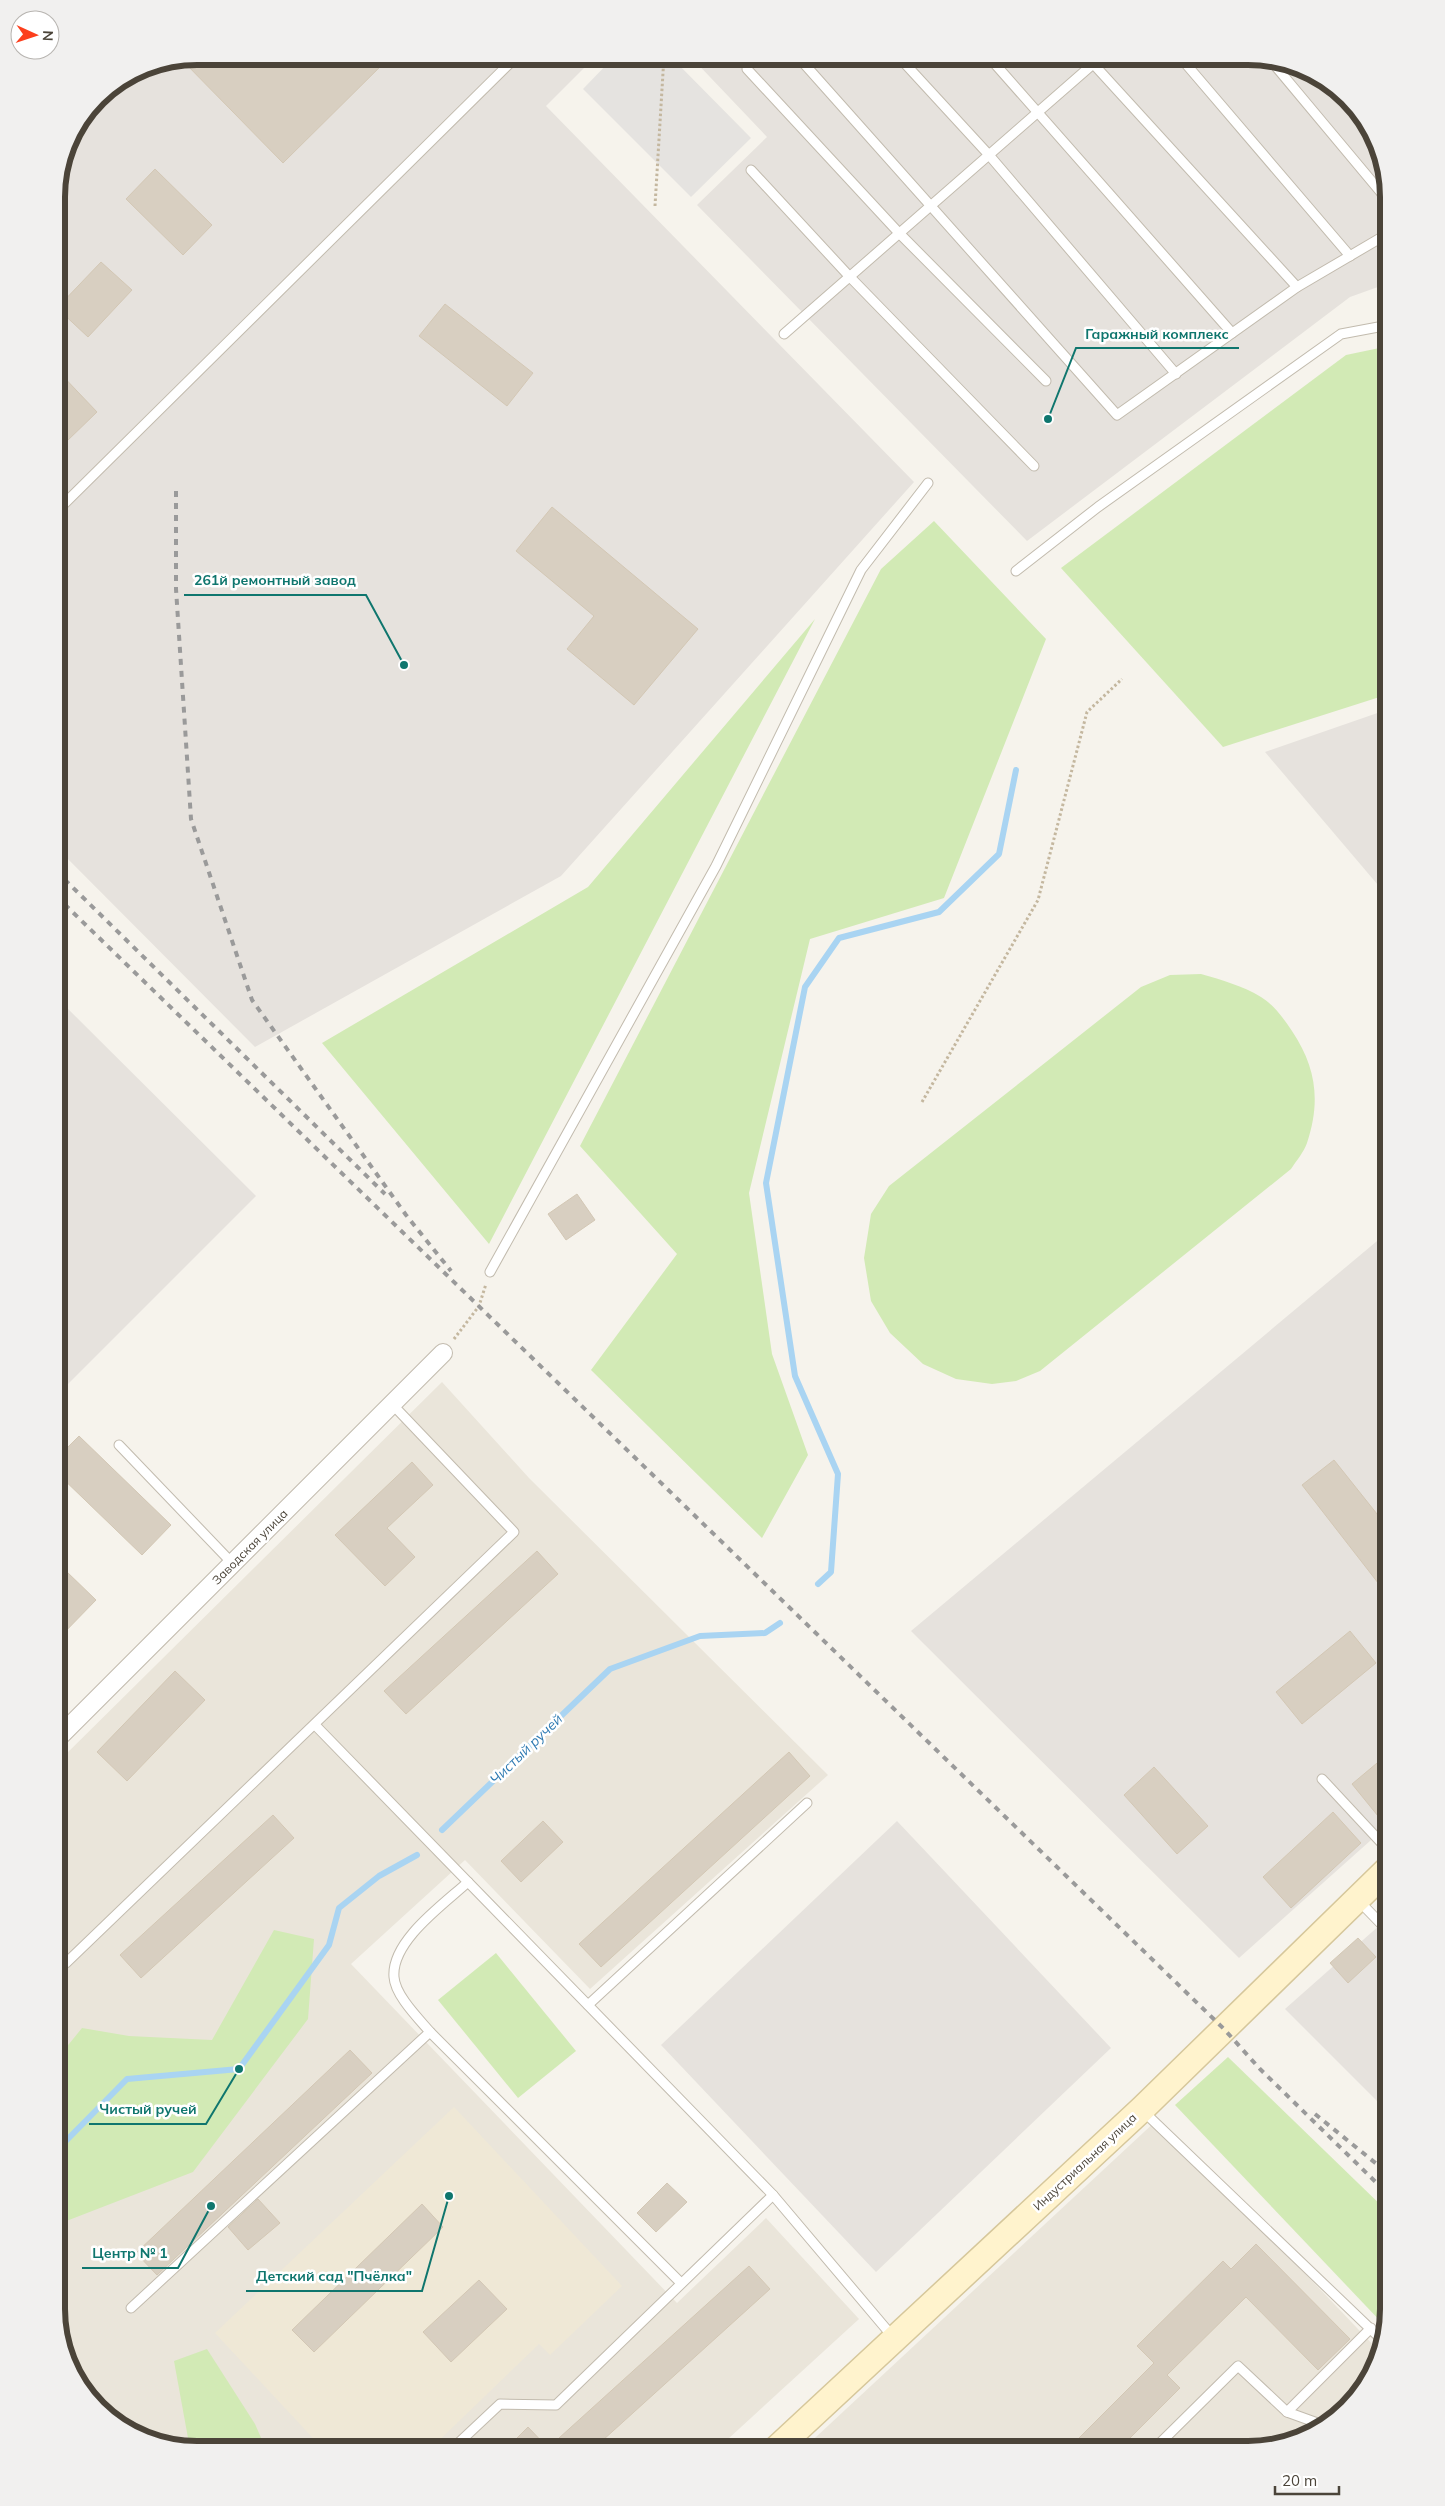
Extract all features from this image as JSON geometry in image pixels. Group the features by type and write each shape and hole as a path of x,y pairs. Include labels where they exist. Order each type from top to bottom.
{"main road":[{"name":"Индустриальная улица","path":"785,2441 1142,2109 1380,1876"}],"street":[{"name":"Заводская улица","path":"65,1731 443,1353"}],"lane":[{"path":"65,503 508,65"},
{"path":"805,65 1117,415 1297,287 1380,238"},
{"path":"906,65 989,155 1176,374"},
{"path":"996,65 1232,333"},
{"path":"784,334 1038,112 1085,65"},
{"path":"1095,65 1297,287"},
{"path":"1188,65 1350,256"},
{"path":"747,69 900,233 1046,381"},
{"path":"1278,69 1380,191"},
{"path":"751,170 850,276 1034,466"},
{"path":"1016,571 1098,507 1341,334 1380,327"},
{"path":"490,1272 716,866 861,570 928,483"},
{"path":"65,1962 315,1725 514,1532 392,1404"},
{"path":"118,1445 233,1564"},
{"path":"315,1725 773,2195 894,2339"},
{"path":"1322,1779 1380,1841"},
{"path":"588,2005 806,1803"},
{"path":"468,1882 416,1930 397,1954 394,1978 404,2001 430,2032 681,2283"},
{"path":"1356,1899 1380,1923"},
{"path":"131,2308 430,2032"},
{"path":"1142,2109 1378,2335"},
{"path":"461,2441 500,2404 556,2405 773,2195"},
{"path":"1287,2412 1371,2328"},
{"path":"1162,2441 1238,2366 1287,2412 1315,2423"}],"path":[{"path":"655,206 663,65"},
{"path":"922,1102 1038,900 1086,712 1122,679"},
{"path":"443,1353 479,1306 490,1272"}],"shaded area":[{"path":"196,65 587,65 546,106 914,482 561,876 255,1047 65,856 65,188 69,162 79,138 92,116 110,98 123,87 162,69"},
{"path":"606,65 679,65 751,138 691,197 583,89"},
{"path":"699,65 1257,65 1291,72 1322,87 1335,98 1358,123 1370,146 1376,162 1379,179 1380,286 1350,297 1027,541 697,205 767,137"},
{"path":"1380,712 1380,887 1265,752"},
{"path":"65,1006 256,1196 65,1387"},
{"path":"1380,1239 1380,1832 1239,1958 911,1631"},
{"path":"442,1382 529,1478 828,1775 590,1989 465,1860 351,1964 677,2303 766,2218 859,2319 726,2441 188,2441 154,2434 123,2419 87,2383 72,2352 65,2318 65,1755"},
{"path":"897,1821 1111,2048 876,2272 661,2045"},
{"path":"1380,1925 1380,2104 1285,2009"},
{"path":"454,2107 622,2286 550,2355 539,2344 438,2441 316,2441 215,2333"},
{"path":"1158,2119 1375,2347 1370,2360 1353,2390 1329,2414 1299,2431 1283,2437 1266,2440 812,2441"}],"green space":[{"path":"1380,348 1380,697 1223,747 1061,568 1346,355"},
{"path":"934,521 1046,639 944,898 810,939 749,1193 772,1354 808,1455 762,1538 591,1370 677,1254 580,1146 881,569"},
{"path":"815,619 489,1244 322,1043 588,887"},
{"path":"1201,974 1240,986 1266,1000 1286,1022 1300,1044 1311,1071 1314,1085 1314,1113 1306,1146 1291,1169 1040,1371 1016,1381 992,1384 956,1379 923,1364 890,1333 871,1301 864,1258 871,1214 889,1186 1141,987 1170,975"},
{"path":"274,1930 314,1939 308,2019 193,2172 65,2222 65,2049 82,2028 129,2036 212,2040"},
{"path":"496,1953 576,2051 518,2098 438,2000"},
{"path":"1228,2057 1380,2204 1379,2320 1175,2105"},
{"path":"207,2349 255,2424 262,2441 189,2441 174,2361"}],"building":[{"path":"382,65 283,163 187,66"},
{"path":"155,169 212,225 183,255 126,199"},
{"path":"101,262 132,290 88,337 65,315 65,300"},
{"path":"445,304 533,373 507,406 419,336"},
{"path":"65,378 97,412 67,441 65,439"},
{"path":"552,507 698,629 634,705 567,649 594,616 516,551"},
{"path":"577,1194 595,1220 566,1240 548,1214"},
{"path":"79,1436 171,1525 142,1555 65,1481 65,1450"},
{"path":"1334,1460 1380,1518 1380,1585 1302,1485"},
{"path":"412,1462 433,1485 387,1528 415,1557 385,1586 335,1535"},
{"path":"537,1551 558,1574 406,1714 384,1691"},
{"path":"65,1572 96,1600 65,1632"},
{"path":"1350,1631 1376,1663 1302,1724 1276,1692"},
{"path":"175,1671 205,1700 127,1781 97,1752"},
{"path":"789,1752 810,1776 601,1967 579,1944"},
{"path":"1380,1761 1380,1814 1378,1816 1352,1784"},
{"path":"1154,1767 1208,1826 1177,1854 1124,1795"},
{"path":"1333,1812 1361,1843 1291,1908 1263,1877"},
{"path":"273,1815 294,1838 141,1978 120,1955"},
{"path":"543,1821 563,1842 521,1882 501,1861"},
{"path":"1358,1938 1376,1957 1348,1983 1330,1963"},
{"path":"350,2050 372,2073 157,2275 136,2253"},
{"path":"667,2183 687,2202 656,2232 637,2213"},
{"path":"258,2199 280,2223 248,2250 228,2227"},
{"path":"422,2204 443,2227 314,2352 292,2330"},
{"path":"1256,2244 1350,2339 1318,2370 1246,2297 1167,2375 1180,2388 1127,2441 1076,2441 1154,2363 1137,2346 1223,2261 1231,2269"},
{"path":"749,2266 770,2289 602,2441 556,2441"},
{"path":"479,2280 507,2309 451,2362 423,2332"},
{"path":"528,2427 541,2441 514,2441"}],"waterway":[{"path":"818,1584 831,1572 838,1474 795,1376 766,1183 805,987 839,938 939,912 999,854 1016,770"},
{"name":"Чистый ручей","path":"442,1830 610,1669 700,1636 765,1633 780,1623"},
{"name":"Чистый ручей","path":"65,2142 127,2079 239,2069 329,1945 339,1908 379,1876 417,1855"}],"railway":[{"path":"176,491 176,589 191,819 252,1000 406,1215 451,1271"},
{"path":"65,880 385,1194"},
{"path":"65,905 1224,2029 1260,2069 1380,2186"},
{"path":"1315,2114 1380,2167"}],"place":[{"name":"Гаражный комплекс","path":"1048,419"},
{"name":"261й ремонтный завод","path":"404,665"},
{"name":"Чистый ручей","path":"239,2069"},
{"name":"Детский сад \"Пчёлка\"","path":"449,2196"},
{"name":"Центр № 1","path":"211,2206"}]}
